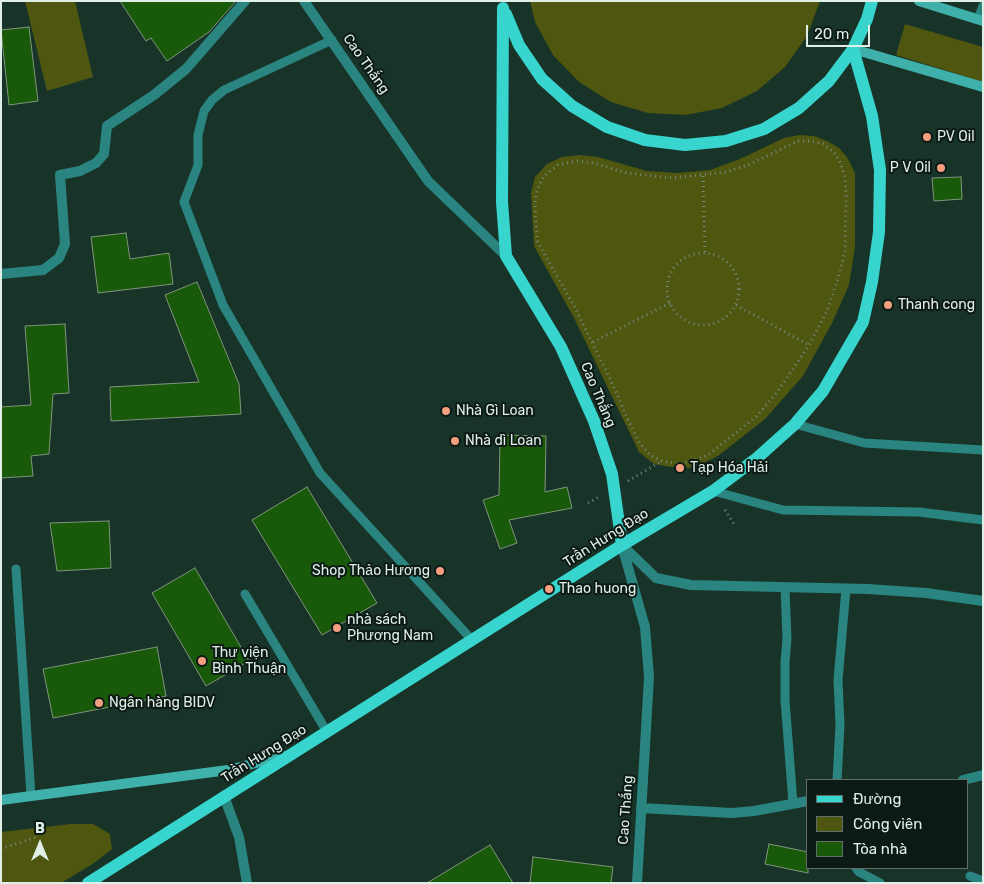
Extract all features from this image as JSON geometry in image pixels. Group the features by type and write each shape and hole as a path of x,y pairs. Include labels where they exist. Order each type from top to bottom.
{"main road":[{"path":"503,5 519,45 537,72 542,79 572,106 606,127 645,140 685,145 726,141 764,129 799,108 829,81 853,49 867,20 872,1"},
{"path":"503,5 502,202 506,256"},
{"name":"Trần Hưng Đạo","path":"88,883 622,545 713,491 757,458 795,424 823,392 863,322 872,282 879,232 880,170 872,116 853,49"},
{"name":"Cao Thắng","path":"506,256 561,347 594,420 612,474 622,545"}],"street":[{"path":"1,274 44,270 59,258 65,244 60,175 80,171 96,163 104,154 107,126 154,95 186,69 245,1"},
{"name":"Cao Thắng","path":"304,1 428,181 506,256"},
{"path":"919,1 980,20"},
{"path":"853,49 983,87"},
{"path":"622,545 656,578 691,585 846,588 926,593 983,600"},
{"name":"Cao Thắng","path":"622,545 645,627 649,678 636,883"},
{"path":"1,800 228,770 292,754"},
{"path":"967,779 983,775"},
{"path":"224,796 239,837 247,883"},
{"path":"642,808 732,812 754,811 806,801"}],"lane":[{"path":"980,20 983,6"},
{"path":"332,40 224,90 212,100 204,111 198,135 198,165 184,202 223,305 320,473 472,640"},
{"path":"795,424 864,443 983,450"},
{"path":"713,491 783,510 919,512 983,520"},
{"path":"16,569 31,796"},
{"path":"785,587 787,639 785,700 793,803"},
{"path":"837,779 840,725 838,680 846,588"},
{"path":"245,594 327,732"},
{"path":"857,869 880,883"},
{"path":"970,876 983,881"}],"path":[{"path":"798,141 823,144 834,152 841,164 846,196 845,251 827,311 809,345 778,392 757,416 708,455 693,462 677,464 662,461 650,455 639,442 593,342 537,241 536,195 544,176 558,165 568,162 593,163 627,174 673,178 703,176 726,172 748,165 798,141"},
{"path":"703,176 705,253"},
{"path":"705,253 717,255 735,271 739,282 739,294 736,305 729,315 719,322 696,324 685,320 676,313 670,303 667,291 668,279 674,268 682,260 693,254 705,253"},
{"path":"593,342 670,303"},
{"path":"736,305 809,345"},
{"path":"1,849 37,837"}],"green space":[{"path":"25,1 75,1 93,77 47,91"},
{"path":"530,1 820,1 807,36 785,67 757,91 722,108 685,115 648,113 611,102 579,82 553,55 535,22"},
{"path":"905,24 983,47 983,82 896,55"},
{"path":"799,135 814,136 839,148 847,157 855,173 855,247 849,285 832,323 803,376 765,419 718,456 693,468 654,464 639,452 574,318 534,246 531,193 535,177 547,164 562,157 579,155 598,157 647,171 678,173 710,170 740,159 784,138"},
{"path":"71,824 93,824 110,834 112,849 94,863 61,883 1,883 1,832"}],"building":[{"path":"120,1 236,1 209,32 167,61 151,38 146,41"},
{"path":"29,27 38,101 9,105 1,30"},
{"path":"961,177 962,199 934,201 932,178"},
{"path":"126,233 130,259 169,253 173,284 98,293 91,237"},
{"path":"197,282 239,384 241,414 111,421 110,387 199,382 165,295"},
{"path":"65,324 69,393 53,394 49,454 31,456 33,476 1,478 1,407 31,405 25,326"},
{"path":"500,435 546,436 545,492 567,487 572,508 509,520 517,543 500,549 483,500 499,495"},
{"path":"307,487 377,603 322,635 252,520"},
{"path":"109,521 111,568 57,571 50,523"},
{"path":"195,568 249,661 206,686 152,593"},
{"path":"157,647 166,696 53,718 43,669"},
{"path":"769,844 806,852 806,869 808,869 808,873 765,864"},
{"path":"490,845 513,883 427,883"},
{"path":"533,857 613,867 611,883 530,883"}],"place":[{"name":"PV Oil","path":"927,137"},
{"name":"P V Oil","path":"941,168"},
{"name":"Thanh cong","path":"888,305"},
{"name":"Nhà Gì Loan","path":"446,411"},
{"name":"Nhà dì Loan","path":"455,441"},
{"name":"Tạp Hóa Hải","path":"680,468"},
{"name":"Shop Thảo Hương","path":"440,571"},
{"name":"Thao huong","path":"549,589"},
{"name":"nhà sách Phương Nam","path":"337,628"},
{"name":"Thư viện Bình Thuận","path":"202,661"},
{"name":"Ngân hàng BIDV","path":"99,703"}]}
